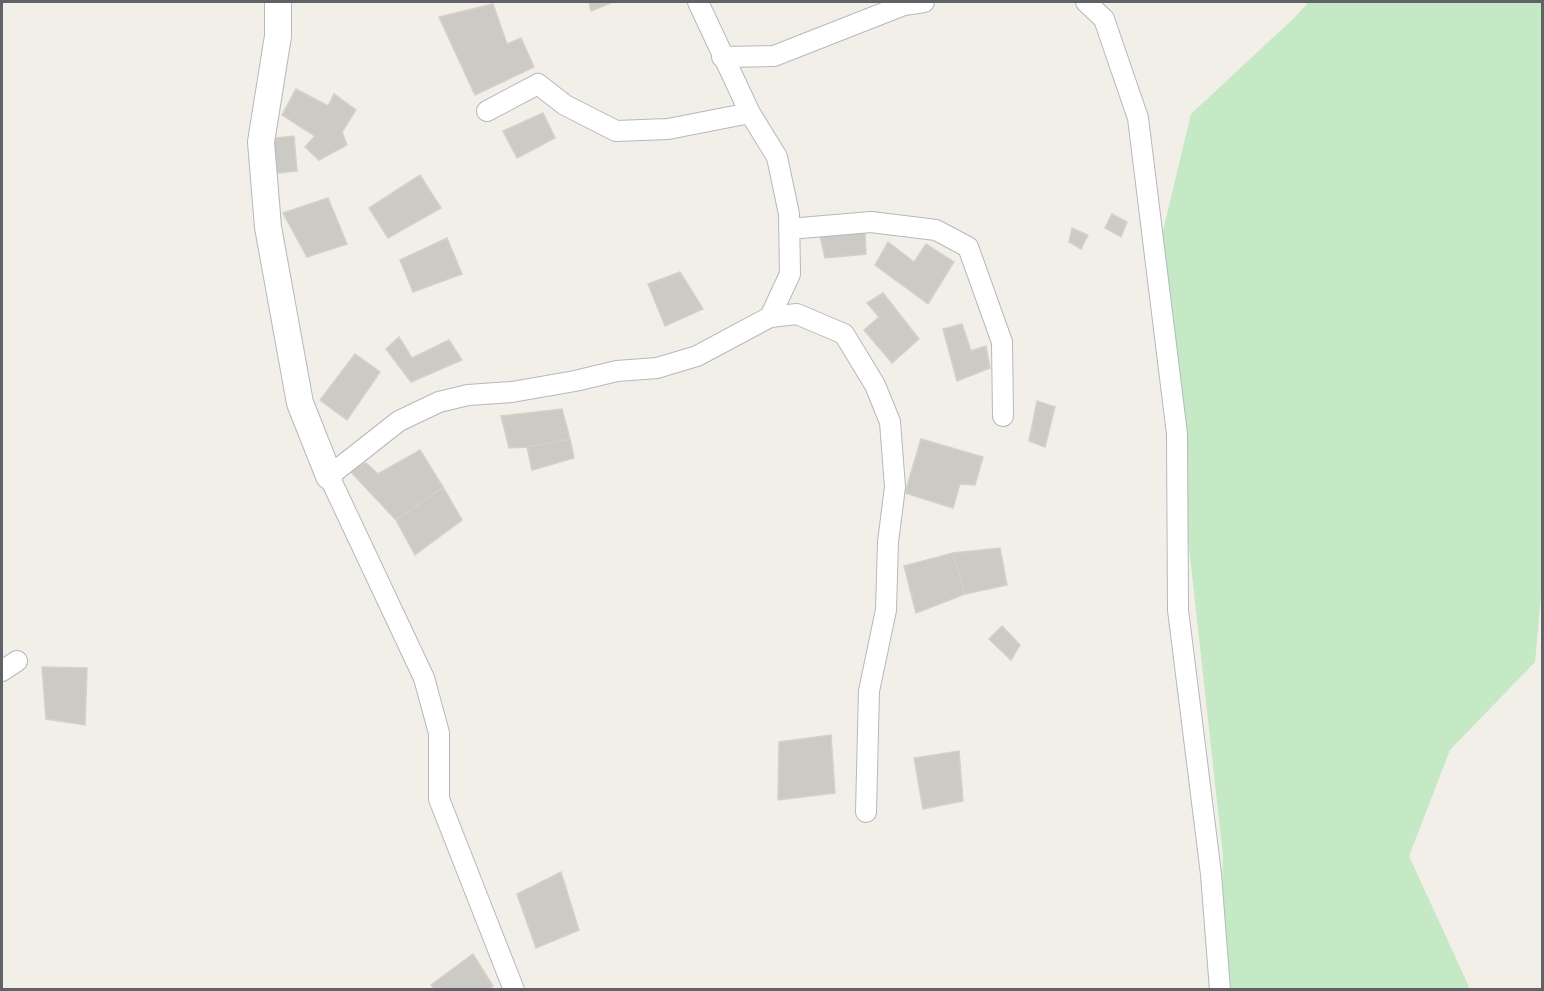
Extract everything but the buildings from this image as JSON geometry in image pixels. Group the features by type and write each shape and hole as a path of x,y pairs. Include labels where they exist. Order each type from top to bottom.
{"street":[{"path":"278,2 278,36 261,142 268,227 300,403 329,476 424,678 440,733 439,799 514,990"},
{"path":"698,2 750,114 777,157 789,214 790,274 770,317"},
{"path":"723,57 774,56 904,5 924,2"},
{"path":"1086,2 1104,19 1138,118 1177,434 1178,610 1210,874 1220,990"},
{"path":"487,111 538,84 565,105 616,131 668,129 750,114"},
{"path":"789,229 871,222 936,230 968,248 1002,342 1003,416"},
{"path":"329,476 399,421 439,402 468,395 512,392 617,371 657,368 697,356 770,317 797,314 844,334 875,385 890,422 895,487 888,542 886,610 869,691 866,812"}],"green space":[{"path":"1309,2 1542,2 1542,585 1535,662 1450,750 1409,856 1470,989 1220,989 1223,856 1157,256 1191,114"}]}
